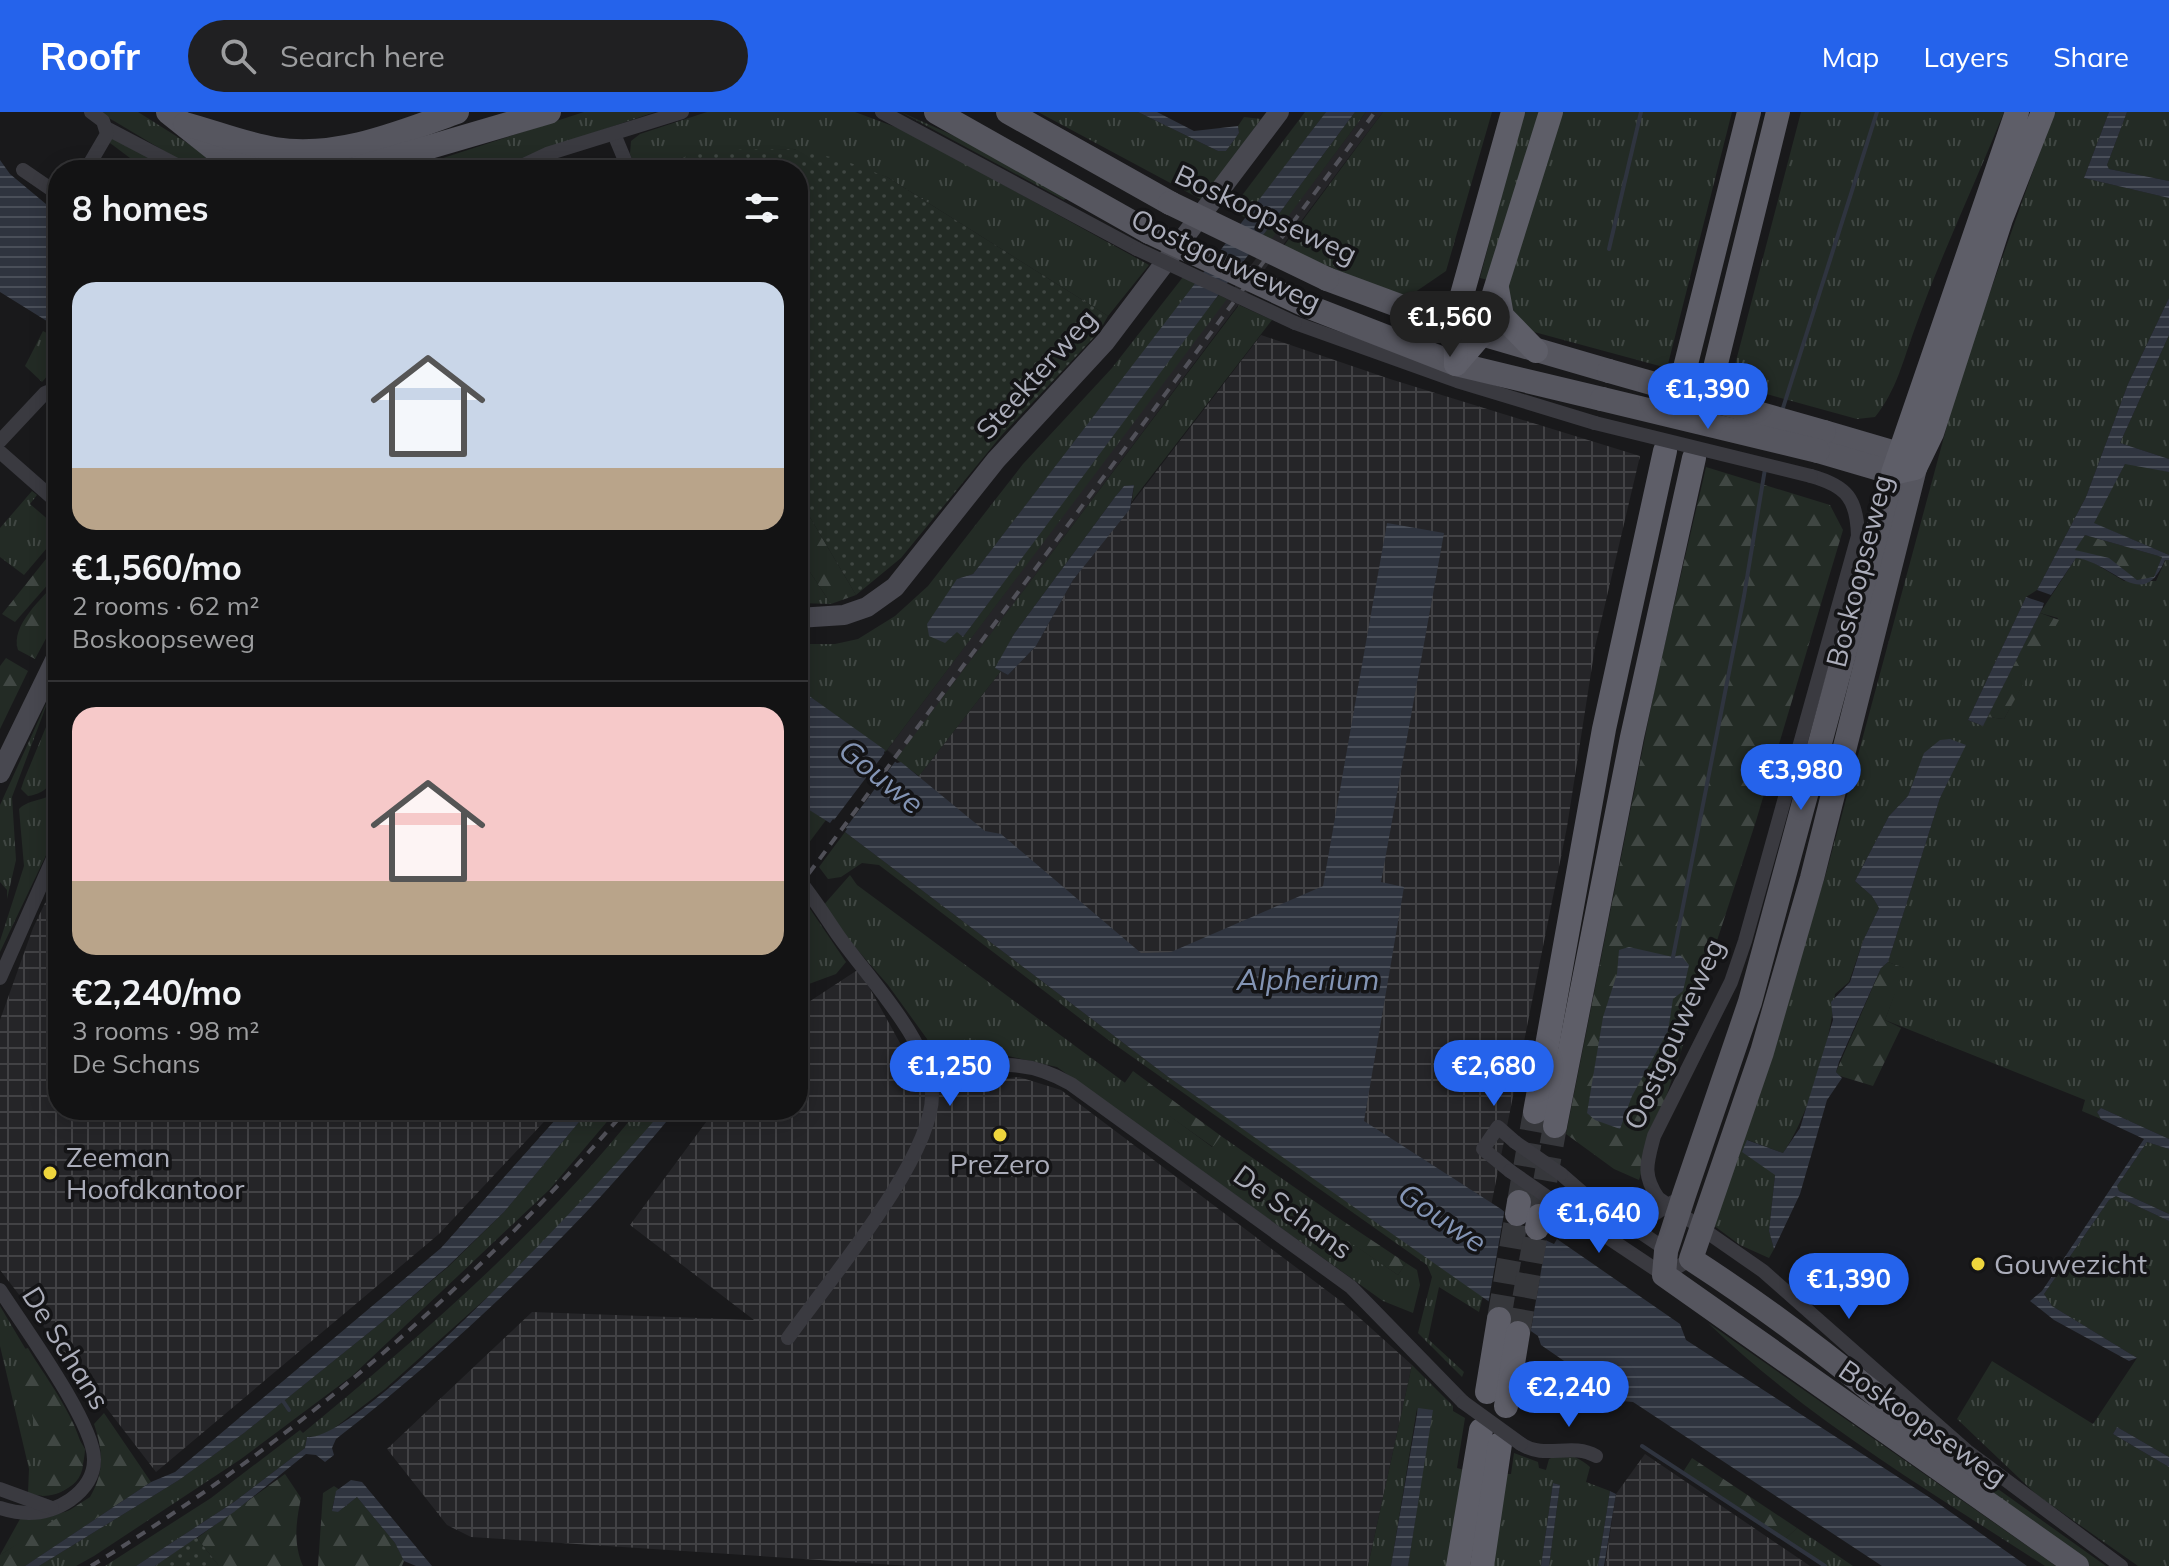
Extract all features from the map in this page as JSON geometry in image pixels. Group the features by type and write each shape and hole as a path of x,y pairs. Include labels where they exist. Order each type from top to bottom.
{"highway":[{"path":"1456,364 1454,326 1513,112"},
{"path":"1456,364 1481,335 1551,112"},
{"path":"1684,372 1748,112"},
{"path":"1712,380 1778,112"},
{"path":"1749,226 1788,112"},
{"path":"1902,465 2017,112"},
{"path":"1902,465 1932,433 2001,219 2043,112"},
{"path":"1497,282 1502,316 1536,351"},
{"path":"1535,1112 1604,729 1665,451"},
{"path":"1555,1126 1629,752 1694,458"},
{"path":"1497,1399 1509,1326"},
{"path":"1458,1566 1501,1440"},
{"path":"1482,1566 1501,1440"}],"main road":[{"path":"176,118 266,147 309,151 355,145 457,112"},
{"path":"385,160 549,112"},
{"name":"Boskoopseweg","path":"936,112 1143,241 1301,315 1456,364 1602,399 1821,441"},
{"name":"Boskoopseweg","path":"1008,112 1170,203 1327,279 1481,335 1609,371 1902,465"},
{"name":"Steekterweg","path":"808,617 844,615 867,607 895,587 996,460 1105,342 1279,112"},
{"path":"176,118 222,155 236,160"},
{"name":"Boskoopseweg","path":"1902,465 1750,1002 1677,1204 1665,1263 2077,1566"},
{"name":"Boskoopseweg","path":"1902,465 1812,878 1762,1052 1691,1259 1791,1329 1922,1432 2032,1534"},
{"path":"0,773 48,675"},
{"path":"1703,1229 1704,1244 1716,1275"}],"street":[{"path":"91,112 106,128 167,160"},
{"path":"534,160 682,112"},
{"name":"Oostgouweweg","path":"882,112 1143,241"},
{"path":"92,160 105,140 106,128"},
{"path":"614,134 625,160"},
{"path":"23,170 48,187"},
{"name":"Oostgouweweg","path":"1301,315 1457,381 1595,423 1811,476 1842,488 1855,511 1858,536 1745,941 1731,982 1654,1136 1647,1161 1647,1181 1658,1198 1677,1204 1703,1229 1763,1271 2004,1481 2121,1566"},
{"path":"0,441 48,392"},
{"path":"0,452 48,494"},
{"path":"0,978 48,878"},
{"path":"788,1338 910,1165 925,1135 931,1110 930,1077 911,1036 808,893"},
{"name":"De Schans","path":"930,1077 1012,1063 1051,1072 1345,1282 1501,1440 1540,1452 1584,1449 1596,1456"},
{"name":"Boskoopseweg","path":"1665,1263 1622,1218 1498,1127 1483,1149 1510,1171 1533,1213 1665,1263 1691,1259"},
{"path":"1622,1218 1647,1219 1677,1204"},
{"path":"1665,1263 1691,1259"},
{"name":"De Schans","path":"0,1290 84,1425 93,1447 94,1461 86,1486 65,1503 28,1514 0,1508"},
{"path":"0,1489 52,1508"}],"shaded area":[{"path":"1366,112 1383,112 898,758 887,750"},
{"name":"Alpherium","path":"1261,335 1390,379 1640,456 1595,647 1567,827 1489,1216 1361,1131 915,781 1001,671 1008,675 1036,646 1073,580"},
{"path":"48,897 48,1120 546,1120 439,1234 156,1472 0,1270 0,1020 33,928"},
{"path":"859,969 925,1088 1019,1077 1061,1090 1342,1302 1412,1365 1368,1566 910,1566 471,1537 447,1525 387,1449 532,1312 754,1320 630,1225 708,1120 808,1120 808,1002"},
{"path":"1645,1454 1810,1566 1605,1566 1616,1494"}],"green space":[{"path":"99,112 138,112 214,160 179,160"},
{"path":"584,112 655,112 520,160 440,159"},
{"path":"707,112 855,112 906,131 1149,265 1108,316 887,177 793,149 704,153 671,160 633,160 631,141 640,134"},
{"path":"901,112 961,139 1066,198 1064,200"},
{"path":"1038,112 1138,112 1218,151 1226,151 1239,133 1238,126 1244,117 1261,119 1202,200"},
{"path":"1305,112 1326,112 1246,218 1231,210"},
{"path":"1355,112 1366,112 1270,241 1263,235"},
{"path":"1383,112 1492,112 1446,271 1405,299 1283,247"},
{"path":"1523,112 1540,112 1488,280 1480,278"},
{"path":"1560,112 1732,112 1667,368 1523,329 1515,321 1504,292"},
{"path":"1801,112 2004,112 1936,274 1894,385 1875,417 1857,419 1730,384"},
{"path":"2054,112 2109,112 2084,178 2169,198 2169,298 2128,384 2086,497 2037,590 2026,597 1968,720 1983,726 1987,717 2004,719 2058,618 2040,613 2076,558 2089,560 2124,581 2156,581 2166,559 2169,560 2169,1139 2101,1108 2097,1112 2101,1119 2082,1111 2085,1100 1885,1020 1904,968 1888,962 1940,798 1965,745 1912,785 1908,796 1889,816 1855,881 1872,896 1879,908 1863,941 1849,982 1835,994 1829,1033 1817,1076 1793,1137 1783,1153 1748,1140 1743,1152 1775,1174 1769,1231 1774,1249 1769,1258 1740,1245 1713,1225 1825,877 1961,374"},
{"path":"2127,112 2169,112 2169,181 2109,169 2107,165"},
{"path":"111,136 157,160 133,160 110,143"},
{"path":"793,149 840,159 887,177 1108,316 1099,332 1001,436 901,558 856,595 808,514 808,160 676,160 705,152"},
{"path":"1183,277 1196,284 973,574 957,579 957,631 963,637 1183,338 1219,295 1227,299 887,750 897,758 1239,305 1272,320 1132,501 1134,486 1124,486 1115,497 1014,634 996,668 1001,671 919,776 808,695 808,644 835,644 858,639 895,616 928,586 1023,464 1112,368"},
{"path":"43,331 48,334 48,375 42,382 25,366"},
{"path":"2169,335 2169,459 2120,443"},
{"path":"2125,464 2169,472 2169,555 2093,523"},
{"path":"1706,467 1830,505 1843,530 1756,821 1639,1180 1614,1169 1566,1134 1656,682"},
{"path":"32,491 37,495 30,504 48,519 48,547 24,575 0,557 0,528"},
{"path":"808,514 856,595 831,604 808,569"},
{"path":"2085,535 2162,557 2154,578 2137,580 2074,550"},
{"path":"48,556 48,584 15,622 2,614"},
{"path":"808,569 831,604 808,603"},
{"path":"48,591 48,635 35,659 18,650 19,631 29,612"},
{"path":"2040,613 2059,620 2004,719 1987,717"},
{"path":"6,658 28,671 0,729 0,666"},
{"path":"48,700 12,797 16,860 7,899 7,890 0,882 0,805"},
{"path":"48,722 48,786 42,792 28,796 21,789"},
{"path":"48,796 48,851 0,952 0,941 24,866 19,809"},
{"path":"808,809 826,820 808,844"},
{"path":"845,832 1167,1076 1483,1296 1479,1312 1439,1287 1428,1339 1464,1372 1462,1377 1418,1333 1432,1277 1427,1265 1107,1039 879,865 862,863 841,877 828,879 819,867"},
{"path":"850,875 857,885 1212,1147 1221,1136 1340,1219 1334,1231 1398,1275 1406,1263 1417,1270 1420,1285 1413,1313 1383,1301 1057,1067 1004,1055 947,1060 935,1050 888,985 821,908"},
{"path":"808,906 846,962 836,974 808,984"},
{"path":"1888,962 1905,968 1885,1020 1901,1028 1873,1086 1836,1072 1881,968"},
{"path":"1133,1071 1221,1136 1213,1147 1124,1084"},
{"path":"581,1120 608,1120 549,1190 352,1376 241,1459 94,1556 76,1566 39,1566 179,1480 244,1433 448,1267 504,1212"},
{"path":"630,1120 655,1120 638,1143 502,1284 385,1389 324,1436 307,1437 305,1448 234,1502 136,1566 105,1566 211,1498 300,1430 303,1433 479,1280 601,1155"},
{"path":"2147,1142 2169,1149 2169,1214 2119,1191 2117,1186"},
{"path":"2116,1196 2169,1221 2169,1457 2117,1427 2113,1434 2169,1467 2169,1566 2138,1566 2037,1495 1957,1419 1992,1361 2093,1424 2137,1358 2052,1306 2044,1294 2109,1200"},
{"path":"1340,1219 1406,1263 1398,1275 1333,1231"},
{"path":"0,1306 85,1449 84,1461 75,1480 51,1495 28,1493 29,1469 0,1346"},
{"path":"1708,1323 2056,1566 2045,1566 1870,1452 1787,1391"},
{"path":"28,1348 66,1410 83,1455 81,1474 68,1488 42,1496 41,1450 20,1367 20,1350"},
{"path":"1412,1365 1453,1406 1453,1411 1465,1418 1457,1468 1464,1470 1450,1566 1408,1566 1416,1515 1417,1408 1391,1566 1368,1566"},
{"path":"104,1413 151,1482 25,1566 0,1566 0,1555 90,1497 101,1461 94,1424"},
{"path":"1514,1453 1538,1462 1539,1468 1546,1470 1549,1459 1560,1455 1576,1458 1590,1467 1586,1482 1610,1491 1598,1566 1549,1566 1560,1485 1553,1483 1541,1566 1490,1566 1504,1474 1511,1474"},
{"path":"1692,1458 1797,1528 1784,1540 1683,1472"},
{"path":"1974,1472 2106,1566 2088,1566 1996,1495"},
{"path":"285,1474 301,1498 296,1532 303,1566 219,1566 197,1538"},
{"path":"334,1486 340,1490 336,1492 332,1509 338,1512 357,1497 395,1543 404,1561 402,1566 318,1566 323,1493"},
{"path":"77,1508 0,1555 20,1519 45,1518"},
{"path":"1797,1528 1853,1566 1823,1566 1784,1540"},
{"path":"197,1538 219,1566 155,1566 193,1539"}],"water":[{"path":"1138,112 1157,112 1194,131 1238,126 1239,133 1226,151 1218,151"},
{"path":"1326,112 1355,112 963,637 957,632 945,643 929,636 927,624 957,579 973,574"},
{"path":"2109,112 2127,112 2107,165 2109,169 2169,181 2169,198 2084,178"},
{"path":"0,160 10,174 48,206 48,322 0,292"},
{"path":"2169,298 2169,335 2120,443 2169,459 2169,472 2125,464 2094,523 2169,555 2169,560 2165,560 2156,576 2147,583 2137,584 2076,558 2051,595 2037,590 2086,497 2128,384","holes":["2085,535 2162,557 2154,577 2137,580 2109,558 2075,550"]},
{"path":"1134,485 1130,509 1073,580 1036,646 1008,675 995,668 1014,634 1115,497 1124,486"},
{"name":"Gouwe","path":"1387,523 1444,533 1381,882 1404,887 1364,1121 1501,1209 1530,1233 1554,1244 1557,1239 1680,1324 1686,1340 1932,1499 2027,1566 1882,1566 1633,1402 1622,1401 1541,1345 1538,1336 1167,1076 845,832 847,829 833,819 830,823 808,809 808,695 885,750 884,753 897,763 901,762 985,831 1001,834 1141,953 1171,952 1323,886"},
{"path":"2026,597 2044,603 2042,609 1983,726 1968,720"},
{"path":"1950,739 1966,745 1940,798 1888,962 1881,968 1839,1062 1836,1072 1842,1078 1827,1100 1800,1194 1774,1249 1769,1231 1775,1175 1742,1152 1747,1140 1783,1153 1800,1128 1833,1020 1831,1002 1850,982 1863,941 1879,908 1872,896 1855,881 1889,816 1908,796 1924,753 1940,740"},
{"path":"1629,947 1673,957 1680,955 1689,965 1683,991 1673,999 1668,1031 1632,1096 1620,1129 1595,1120 1587,1113 1603,1017 1617,974 1619,950"},
{"path":"2101,1108 2169,1139 2169,1149 2147,1142 2117,1186 2119,1191 2169,1214 2169,1221 2116,1196 2109,1200 2044,1294 2052,1306 2137,1358 2129,1361 2054,1320 2030,1301 2042,1291 2144,1139 2101,1119 2097,1112"},
{"path":"555,1120 581,1120 504,1212 447,1267 244,1433 179,1480 39,1566 25,1566 151,1482 175,1472 441,1248"},
{"path":"654,1120 668,1120 598,1199 515,1284 427,1364 336,1439 332,1448 334,1455 325,1462 316,1455 306,1454 234,1512 155,1566 136,1566 234,1502 305,1448 307,1437 336,1427 379,1397 489,1296"},
{"path":"1418,1408 1433,1410 1408,1566 1391,1566"},
{"path":"2117,1427 2169,1457 2169,1467 2113,1434"},
{"path":"351,1480 362,1482 432,1566 416,1566 404,1561 395,1543 357,1497 338,1512 332,1511 336,1491"},
{"path":"1553,1483 1560,1485 1549,1566 1541,1566"},
{"path":"1610,1491 1616,1494 1604,1566 1598,1566"}],"pier":[{"path":"887,750 897,759 842,833 831,824"},
{"path":"1505,1208 1532,1230 1547,1236 1530,1335 1488,1305"}],"waterway":[{"path":"1609,249 1641,112"},
{"path":"1782,411 1877,112"},
{"path":"1673,957 1744,596 1765,469"},
{"path":"283,1401 289,1410"},
{"path":"1642,1446 1825,1566"}],"tunnel":[{"path":"1519,1202 1535,1112"},
{"path":"1539,1216 1555,1126"},
{"path":"1499,1319 1517,1214"},
{"path":"1518,1333 1537,1228"}],"railway":[{"path":"808,875 1375,112"},
{"path":"91,1566 238,1468 376,1359 506,1239 617,1120"}],"place":[{"name":"PreZero","path":"1000,1135"},
{"name":"Zeeman Hoofdkantoor","path":"50,1173"},
{"name":"Gouwezicht","path":"1978,1264"}]}
